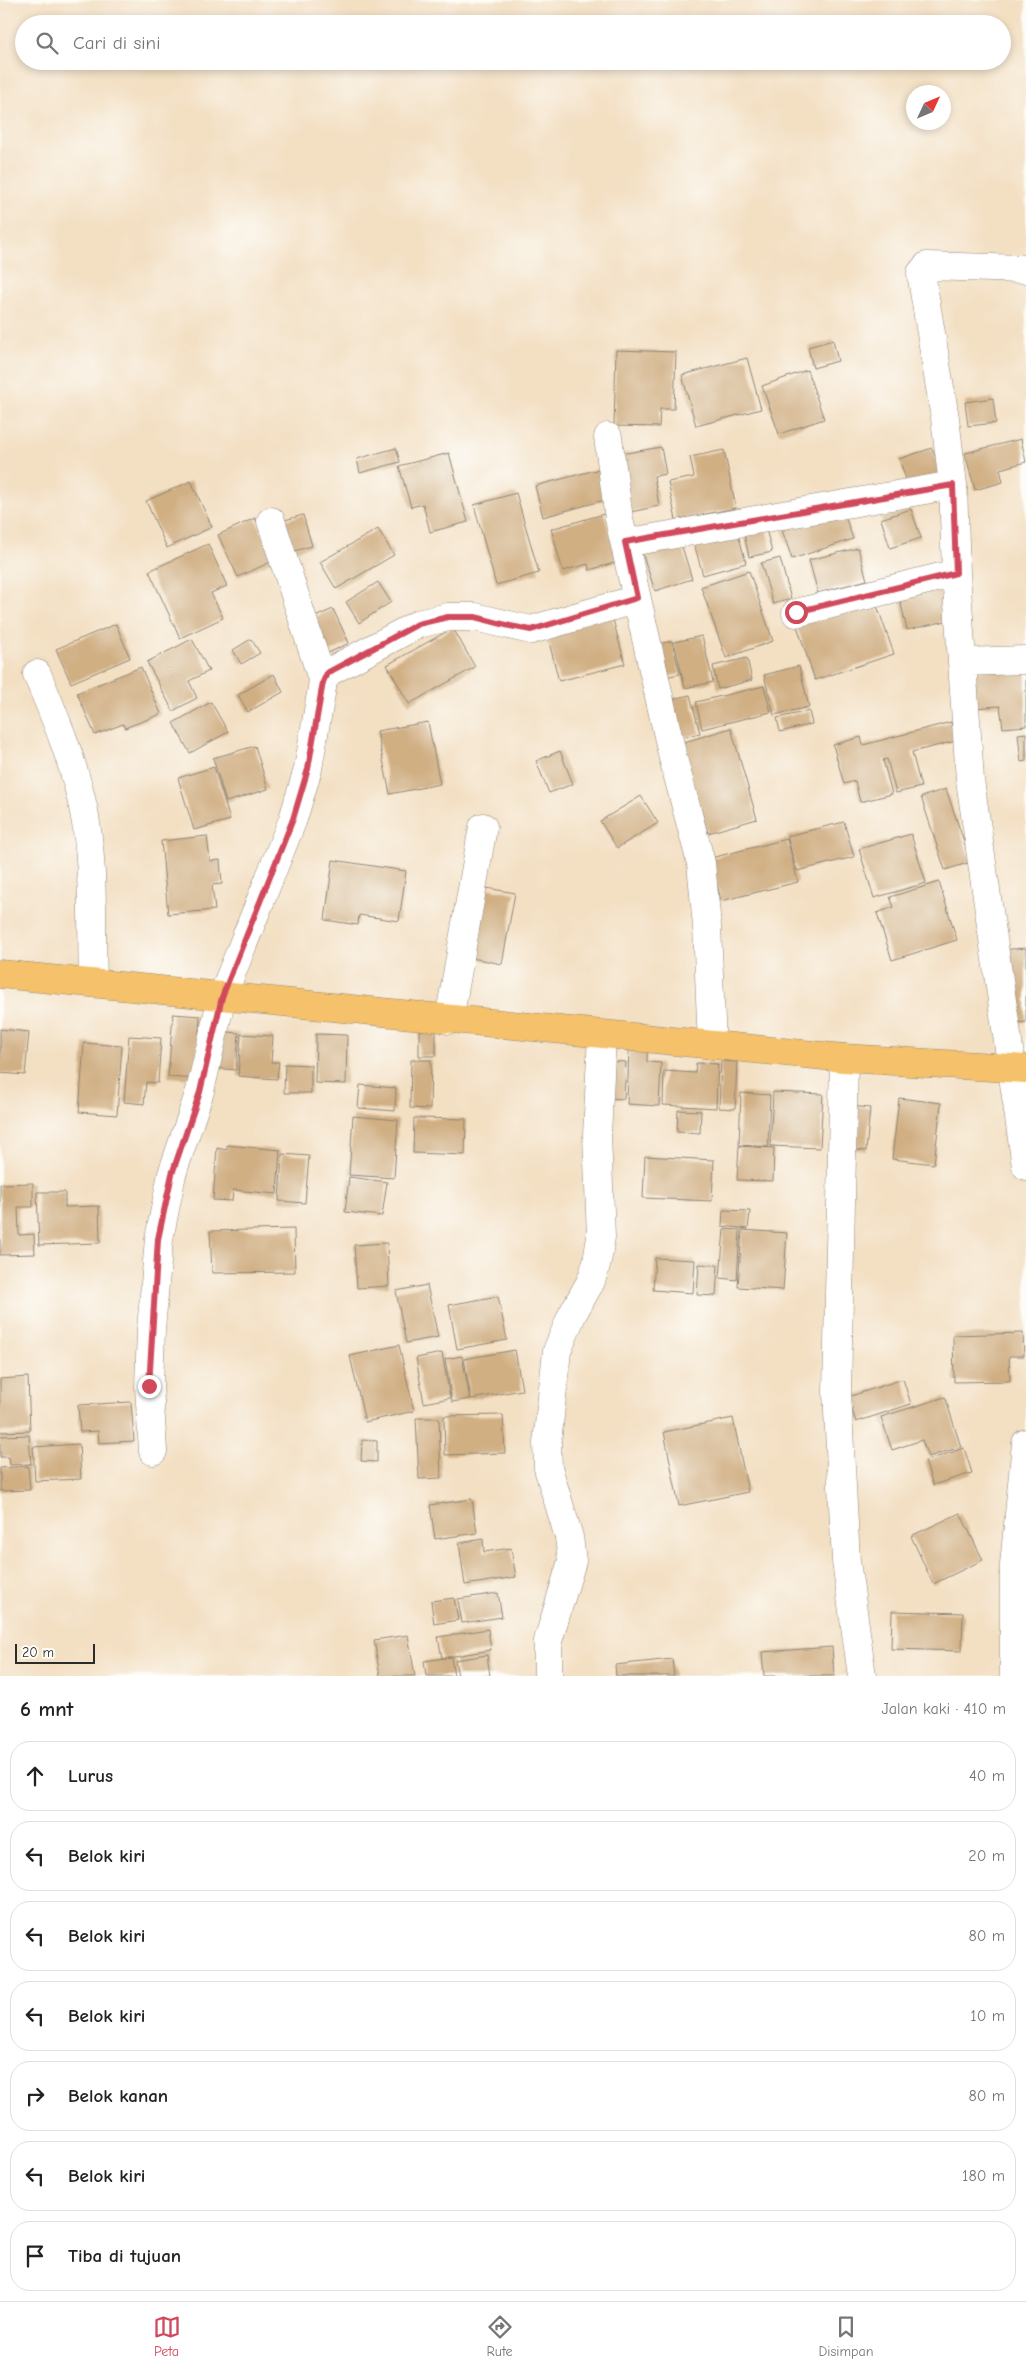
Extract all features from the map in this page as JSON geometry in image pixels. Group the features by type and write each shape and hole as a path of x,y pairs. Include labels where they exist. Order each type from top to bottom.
{"highway":[{"path":"0,974 844,1058 1018,1068"}],"street":[{"path":"1026,269 927,266 921,273 945,418 953,485 956,573 970,780 1018,1068 1026,1166"},
{"path":"608,437 618,511 673,758 701,863 707,926 712,1045"},
{"path":"625,542 953,485"},
{"path":"271,521 323,682"},
{"path":"796,612 956,573"},
{"path":"152,1451 149,1386 158,1239 172,1174 200,1092 222,997 293,819 308,769 323,682 327,673 418,624 448,617 475,617 531,630 637,598"},
{"path":"963,662 1026,660"},
{"path":"37,674 68,751 84,808 89,861 93,982"},
{"path":"449,1020 483,827"},
{"path":"548,1676 548,1641 572,1561 569,1537 548,1468 547,1443 557,1350 572,1315 591,1281 597,1262 601,1236 596,1135 602,1035"},
{"path":"844,1058 837,1392 846,1561 862,1676"},
{"path":"1014,1676 1014,1565 1026,1443"}],"building":[{"path":"833,340 838,361 813,368 808,347"},
{"path":"616,350 676,352 674,409 660,409 659,427 614,426"},
{"path":"747,358 761,409 696,426 682,375"},
{"path":"807,370 824,419 779,434 762,386"},
{"path":"993,398 996,423 968,426 965,402"},
{"path":"1021,439 1026,462 1000,469 1003,482 975,490 965,453"},
{"path":"661,447 666,474 654,476 659,506 626,513 615,455"},
{"path":"396,448 400,462 360,473 357,459"},
{"path":"932,448 941,473 908,485 899,459"},
{"path":"724,450 736,508 676,520 668,482 694,477 690,457"},
{"path":"449,453 468,522 430,532 423,504 411,507 399,466"},
{"path":"603,468 612,498 543,517 535,486"},
{"path":"191,481 212,527 167,548 146,501"},
{"path":"516,493 539,573 496,585 474,505"},
{"path":"911,509 921,538 890,548 881,519"},
{"path":"843,510 853,539 792,559 782,530"},
{"path":"604,514 618,562 589,570 588,564 563,571 551,529"},
{"path":"303,515 312,546 287,553 278,522"},
{"path":"255,518 275,560 238,577 218,535"},
{"path":"765,525 772,552 749,557 743,530"},
{"path":"736,527 746,563 703,575 693,540"},
{"path":"378,529 394,555 336,589 320,562"},
{"path":"680,540 692,579 655,591 642,552"},
{"path":"208,544 227,586 211,593 223,618 180,638 149,571"},
{"path":"858,548 867,580 818,593 809,560"},
{"path":"780,558 791,599 773,604 761,563"},
{"path":"749,571 773,641 726,658 701,587"},
{"path":"945,579 955,619 907,630 898,591"},
{"path":"378,582 391,602 359,623 346,602"},
{"path":"875,600 894,654 815,680 797,626"},
{"path":"333,609 349,643 322,656 306,621"},
{"path":"611,612 625,664 559,681 548,638"},
{"path":"116,624 130,658 71,683 56,649"},
{"path":"453,628 475,667 409,704 387,665"},
{"path":"702,636 713,682 685,688 674,642"},
{"path":"192,639 209,671 189,681 197,698 173,711 147,662"},
{"path":"251,639 260,653 241,664 233,650"},
{"path":"672,641 680,674 659,678 651,646"},
{"path":"747,658 752,680 718,689 713,666"},
{"path":"799,666 809,707 774,715 764,675"},
{"path":"1026,666 1026,726 1003,728 1000,706 974,708 971,671"},
{"path":"141,667 161,714 125,728 123,724 95,735 77,693"},
{"path":"274,674 283,692 248,712 238,695"},
{"path":"764,686 771,712 702,729 696,702"},
{"path":"690,695 700,733 676,739 667,700"},
{"path":"211,702 228,732 190,753 173,723"},
{"path":"809,711 812,724 780,732 777,718"},
{"path":"428,722 440,784 390,794 377,731"},
{"path":"951,722 956,741 912,752 921,787 896,793 887,759 883,760 892,794 860,802 855,781 844,784 833,745 861,737 863,745"},
{"path":"731,728 757,819 708,833 681,743"},
{"path":"1026,733 1026,761 1021,762 1018,734"},
{"path":"255,746 268,789 226,802 213,758"},
{"path":"560,751 573,784 549,793 536,761"},
{"path":"214,767 230,820 194,830 178,778"},
{"path":"946,789 971,862 945,870 921,797"},
{"path":"641,796 658,823 617,848 600,821"},
{"path":"844,822 854,857 797,871 787,836"},
{"path":"911,834 926,883 874,898 859,849"},
{"path":"207,836 210,861 220,860 222,884 212,885 215,910 168,914 161,841"},
{"path":"787,839 798,882 721,901 711,858"},
{"path":"333,860 406,871 399,921 359,915 358,925 325,920"},
{"path":"939,882 957,940 892,960 877,913 894,907 890,897"},
{"path":"475,886 515,893 502,964 462,956"},
{"path":"1026,948 1026,1022 1007,1024 999,950"},
{"path":"173,1014 200,1016 196,1079 168,1077"},
{"path":"0,1029 29,1032 25,1075 0,1073"},
{"path":"419,1030 436,1030 436,1056 419,1056"},
{"path":"217,1031 239,1033 236,1070 214,1068"},
{"path":"241,1034 273,1036 271,1062 279,1062 277,1079 238,1076"},
{"path":"316,1034 347,1035 346,1084 315,1083"},
{"path":"129,1036 161,1038 158,1083 146,1082 144,1104 124,1102"},
{"path":"84,1043 122,1046 117,1115 79,1112"},
{"path":"629,1048 647,1049 647,1062 661,1063 659,1106 627,1104"},
{"path":"411,1060 431,1060 430,1109 410,1108"},
{"path":"605,1061 626,1062 624,1099 603,1098"},
{"path":"721,1061 737,1062 735,1109 719,1108"},
{"path":"696,1063 718,1064 716,1108 663,1105 664,1071 695,1073"},
{"path":"285,1064 311,1065 311,1093 284,1093"},
{"path":"360,1085 396,1088 395,1111 358,1108"},
{"path":"773,1092 823,1094 820,1148 770,1146"},
{"path":"741,1093 770,1095 768,1147 739,1145"},
{"path":"899,1098 941,1103 934,1164 892,1159"},
{"path":"850,1106 870,1108 866,1151 846,1149"},
{"path":"678,1110 701,1111 700,1133 677,1132"},
{"path":"353,1116 398,1120 394,1178 349,1175"},
{"path":"414,1118 466,1119 465,1155 413,1153"},
{"path":"227,1145 280,1150 277,1194 233,1190 232,1201 213,1200 217,1148 227,1150"},
{"path":"739,1146 774,1148 773,1181 737,1180"},
{"path":"282,1154 309,1156 305,1203 279,1201"},
{"path":"645,1156 714,1160 712,1201 643,1198"},
{"path":"349,1177 387,1182 382,1216 345,1212"},
{"path":"33,1183 33,1207 18,1207 19,1235 34,1234 35,1254 0,1255 0,1184"},
{"path":"37,1192 65,1192 65,1207 99,1206 100,1243 39,1245"},
{"path":"723,1210 750,1211 748,1229 722,1226"},
{"path":"294,1229 295,1272 212,1273 210,1231"},
{"path":"724,1229 740,1230 737,1280 720,1278"},
{"path":"742,1230 787,1233 783,1290 738,1287"},
{"path":"387,1243 389,1286 357,1288 354,1245"},
{"path":"655,1258 695,1260 693,1293 653,1290"},
{"path":"699,1264 718,1265 716,1296 697,1295"},
{"path":"427,1285 438,1337 406,1343 396,1291"},
{"path":"498,1296 507,1340 457,1349 449,1305"},
{"path":"1023,1333 1024,1356 1009,1356 1010,1381 954,1382 953,1335"},
{"path":"399,1345 414,1411 365,1422 350,1356"},
{"path":"515,1350 522,1390 471,1399 464,1359"},
{"path":"442,1353 450,1398 424,1403 416,1358"},
{"path":"462,1356 470,1399 452,1402 445,1359"},
{"path":"28,1377 30,1431 0,1432 0,1379"},
{"path":"903,1379 911,1404 856,1422 848,1397"},
{"path":"945,1397 961,1447 928,1457 922,1440 892,1450 881,1417"},
{"path":"131,1402 134,1441 99,1443 98,1431 80,1432 78,1405"},
{"path":"503,1415 505,1453 445,1455 444,1416"},
{"path":"416,1418 439,1418 441,1478 419,1479"},
{"path":"733,1418 748,1492 679,1506 664,1432"},
{"path":"29,1435 31,1464 10,1465 9,1457 0,1457 0,1436"},
{"path":"362,1440 377,1441 377,1462 361,1461"},
{"path":"79,1444 81,1479 35,1481 33,1447"},
{"path":"964,1448 972,1473 933,1485 925,1461"},
{"path":"28,1466 30,1490 0,1491 0,1468"},
{"path":"472,1499 477,1533 435,1539 430,1505"},
{"path":"960,1513 983,1560 933,1584 911,1536"},
{"path":"483,1539 484,1552 511,1548 516,1577 465,1585 459,1543"},
{"path":"498,1593 502,1617 462,1623 458,1599"},
{"path":"454,1598 458,1620 434,1624 431,1601"},
{"path":"892,1611 963,1613 962,1651 891,1649"},
{"path":"488,1629 491,1650 442,1658 438,1637"},
{"path":"408,1635 415,1676 380,1676 374,1640"},
{"path":"832,1647 834,1676 764,1676 762,1652"},
{"path":"487,1655 490,1676 458,1676 455,1660"},
{"path":"451,1657 454,1676 426,1676 424,1661"},
{"path":"672,1659 674,1676 616,1676 615,1665"}],"route":[{"path":"149,1386 158,1239 172,1174 200,1092 208,1050 222,997 293,819 308,769 323,682 327,673 418,624 448,617 475,617 531,630 637,598 625,542 953,485 956,573 796,612"}]}
